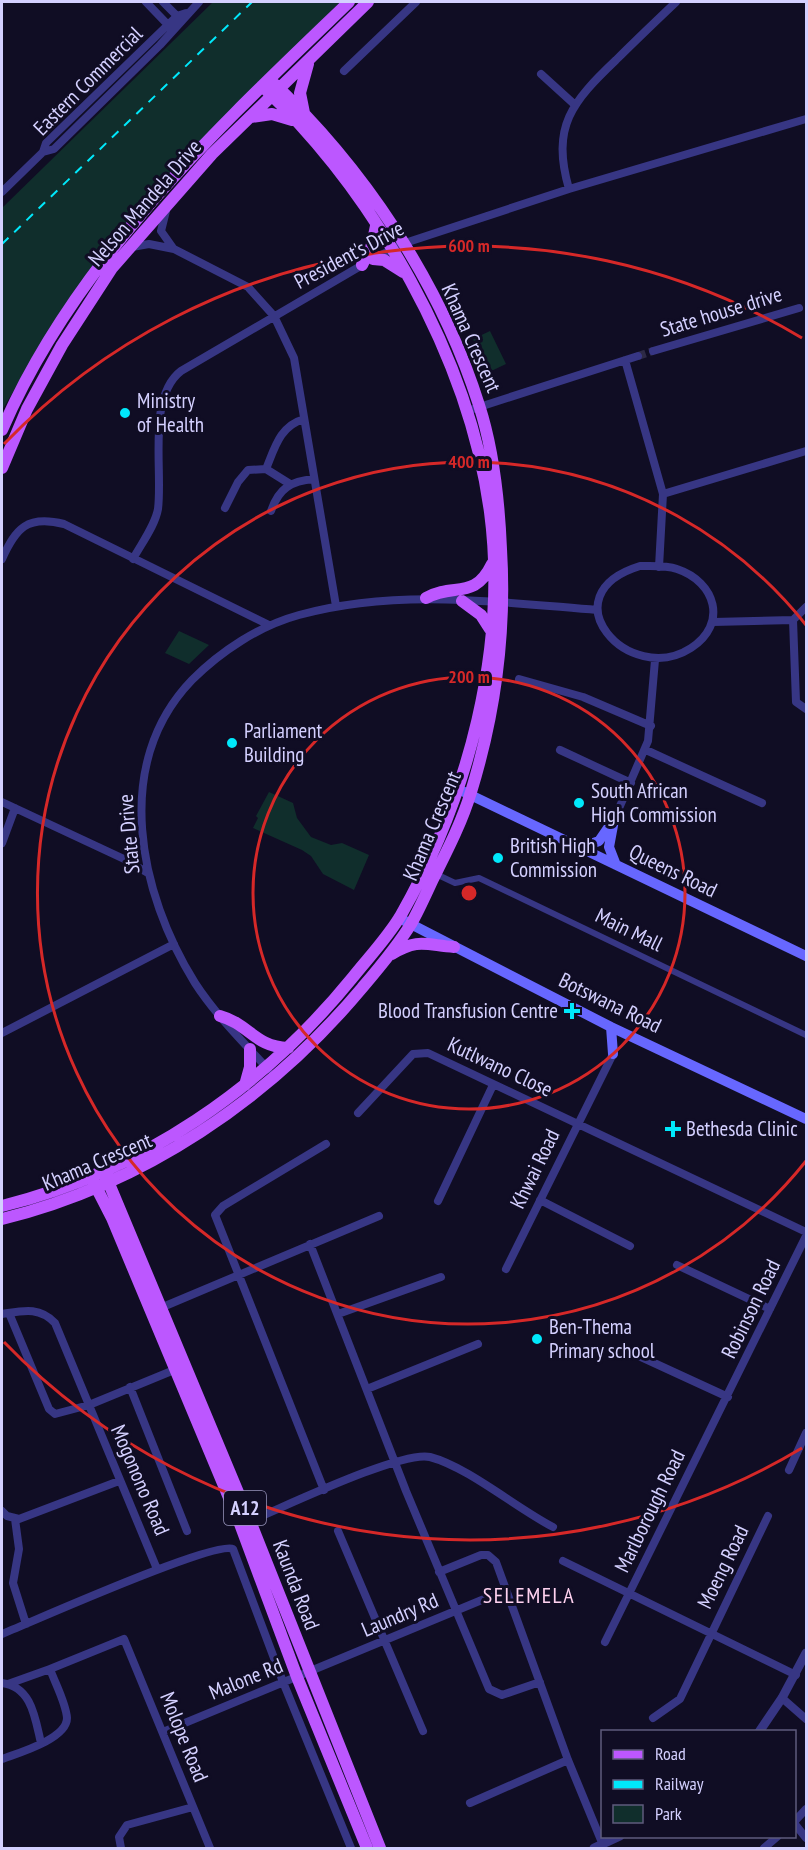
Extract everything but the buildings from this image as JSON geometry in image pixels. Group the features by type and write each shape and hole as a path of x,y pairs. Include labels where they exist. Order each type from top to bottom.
{"main road":[{"name":"Nelson Mandela Drive","path":"2,430 13,403 50,340 106,256 266,82 349,2"},
{"name":"Nelson Mandela Drive","path":"2,468 27,409 62,345 90,299 128,249 171,200 251,117 368,2"},
{"path":"251,117 272,114 300,118 300,93 309,60"},
{"name":"Khama Crescent","path":"2,1219 75,1194 230,1099 244,1086 271,1072 288,1048 326,1010 405,921 436,873 471,795 494,699 500,514 480,406 448,328 405,243 348,165 266,82"},
{"name":"Khama Crescent","path":"106,1176 150,1163 234,1109 271,1072 334,1022 387,958 405,921 458,789 483,694 491,630 498,602 485,481 467,411 438,332 409,276 300,118"},
{"path":"376,226 367,262 384,260 409,276"},
{"path":"426,598 434,594 471,589 484,579 494,562"},
{"path":"462,601 481,615 491,630"},
{"name":"Queens Road","path":"458,789 807,956"},
{"path":"580,848 599,841 614,820"},
{"path":"614,820 609,847 616,865"},
{"name":"Botswana Road","path":"405,921 612,1027 807,1119"},
{"path":"387,958 411,944 421,942 454,947"},
{"path":"220,1016 239,1022 262,1043 288,1048"},
{"path":"612,1027 613,1054"},
{"path":"613,1054 624,1043 635,1038"},
{"path":"244,1086 249,1070 250,1049"},
{"path":"75,1194 115,1212 125,1181 150,1163"},
{"name":"Kaunda Road","path":"106,1176 115,1212 181,1368 250,1521 303,1675 367,1848"},
{"name":"Khama Crescent","path":"2,1206 93,1182"},
{"name":"Kaunda Road","path":"93,1182 115,1212"},
{"name":"Kaunda Road","path":"181,1368 240,1524 303,1675 380,1848"}],"street":[{"path":"146,2 170,28"},
{"path":"163,2 182,17"},
{"name":"Eastern Commercial","path":"2,192 43,152 54,149 170,28 199,2"},
{"path":"344,71 416,2"},
{"path":"569,189 562,166 562,152 564,129 574,104 590,85 676,2"},
{"path":"541,74 574,104"},
{"name":"President's Drive","path":"133,559 158,509 161,407 172,379 181,371 367,262 405,243 569,189 807,119"},
{"path":"171,200 161,231 174,249"},
{"path":"128,249 149,244 174,249 249,287 273,316 294,358 336,606"},
{"name":"State house drive","path":"653,351 798,308"},
{"name":"State house drive","path":"467,411 638,356"},
{"path":"625,360 663,494 659,567"},
{"path":"266,469 282,431 294,422 304,419"},
{"path":"663,494 807,451"},
{"path":"225,508 238,482 248,470 266,469 290,484"},
{"path":"272,512 284,488 290,484 314,479"},
{"path":"2,559 11,540 19,530 33,521 64,524 269,625"},
{"path":"640,566 678,569 705,589 714,604 713,622 702,641 680,655 655,660 629,650 610,638 599,624 597,610 604,585 622,571 640,566"},
{"name":"State Drive","path":"271,1072 220,1016 195,982 174,944 148,873 142,826 142,788 147,755 172,704 203,670 222,654 269,625 336,606 426,598 597,610"},
{"path":"713,622 793,620 807,607"},
{"path":"793,620 796,702 807,709"},
{"path":"614,820 646,750 651,726 655,660"},
{"path":"519,679 584,697 651,726"},
{"path":"560,750 631,783"},
{"path":"646,750 762,803"},
{"path":"2,802 124,859 148,873"},
{"path":"2,843 15,808"},
{"name":"Main Mall","path":"436,873 455,883 479,878 807,1035"},
{"path":"2,1033 174,944"},
{"name":"Kutlwano Close","path":"358,1113 406,1060 419,1052 428,1053 807,1234"},
{"name":"Khwai Road","path":"506,1269 613,1054"},
{"path":"438,1201 493,1085"},
{"path":"324,1490 216,1221 218,1210 326,1144"},
{"path":"540,1200 630,1246"},
{"path":"156,1309 379,1216"},
{"name":"Robinson Road","path":"728,1397 807,1234"},
{"path":"310,1244 439,1572 489,1689 494,1694 501,1695 540,1682"},
{"path":"677,1265 770,1309"},
{"path":"338,1314 441,1278"},
{"name":"Mogonono Road","path":"5,1313 32,1310 53,1320 157,1569"},
{"path":"5,1313 51,1412 63,1414 181,1368"},
{"path":"367,1389 478,1344"},
{"path":"628,1351 728,1397"},
{"path":"130,1387 187,1531"},
{"name":"Marlborough Road","path":"605,1642 728,1397"},
{"path":"789,1470 807,1433"},
{"path":"250,1521 395,1462 421,1455 438,1460 553,1527"},
{"path":"26,1624 13,1583 19,1549 8,1515 119,1481"},
{"name":"Moeng Road","path":"653,1718 680,1699 768,1516"},
{"path":"338,1531 423,1731"},
{"path":"2,1634 157,1569 221,1547 233,1549 283,1682 351,1848"},
{"path":"439,1572 488,1555 496,1562 598,1847 616,1838"},
{"path":"563,1561 796,1675"},
{"name":"Laundry Rd","path":"303,1675 455,1611 506,1593"},
{"name":"Molope Road","path":"50,1669 124,1639 210,1848"},
{"path":"760,1730 782,1698 807,1653"},
{"path":"2,1759 57,1735 64,1727 67,1717 50,1669 5,1683"},
{"name":"Malone Rd","path":"163,1732 303,1675"},
{"path":"5,1683 22,1692 28,1699 41,1743"},
{"path":"782,1698 807,1719"},
{"path":"470,1803 568,1761"},
{"path":"121,1848 120,1837 127,1825 193,1807"},
{"path":"796,1822 807,1809"},
{"path":"796,1824 807,1838"}],"green space":[{"path":"213,2 340,2 156,186 63,310 2,410 2,208"},
{"path":"490,331 506,364 487,373 473,339"},
{"path":"179,631 209,645 189,664 165,653"},
{"path":"269,792 293,803 297,818 311,837 331,845 342,843 369,855 354,890 323,874 311,856 302,850 253,828 258,818 256,816"}],"tunnel":[{"path":"638,356 653,351"}],"railway":[{"path":"2,244 252,2"}],"place":[{"name":"Ministry of Health","path":"125,413"},
{"name":"Parliament Building","path":"232,743"},
{"name":"South African High Commission","path":"579,803"},
{"name":"British High Commission","path":"498,858"},
{"name":"Blood Transfusion Centre","path":"572,1011"},
{"name":"Bethesda Clinic","path":"673,1129"},
{"name":"Ben-Thema Primary school","path":"537,1339"}],"district":[{"name":"SELEMELA","path":"529,1595"}]}
